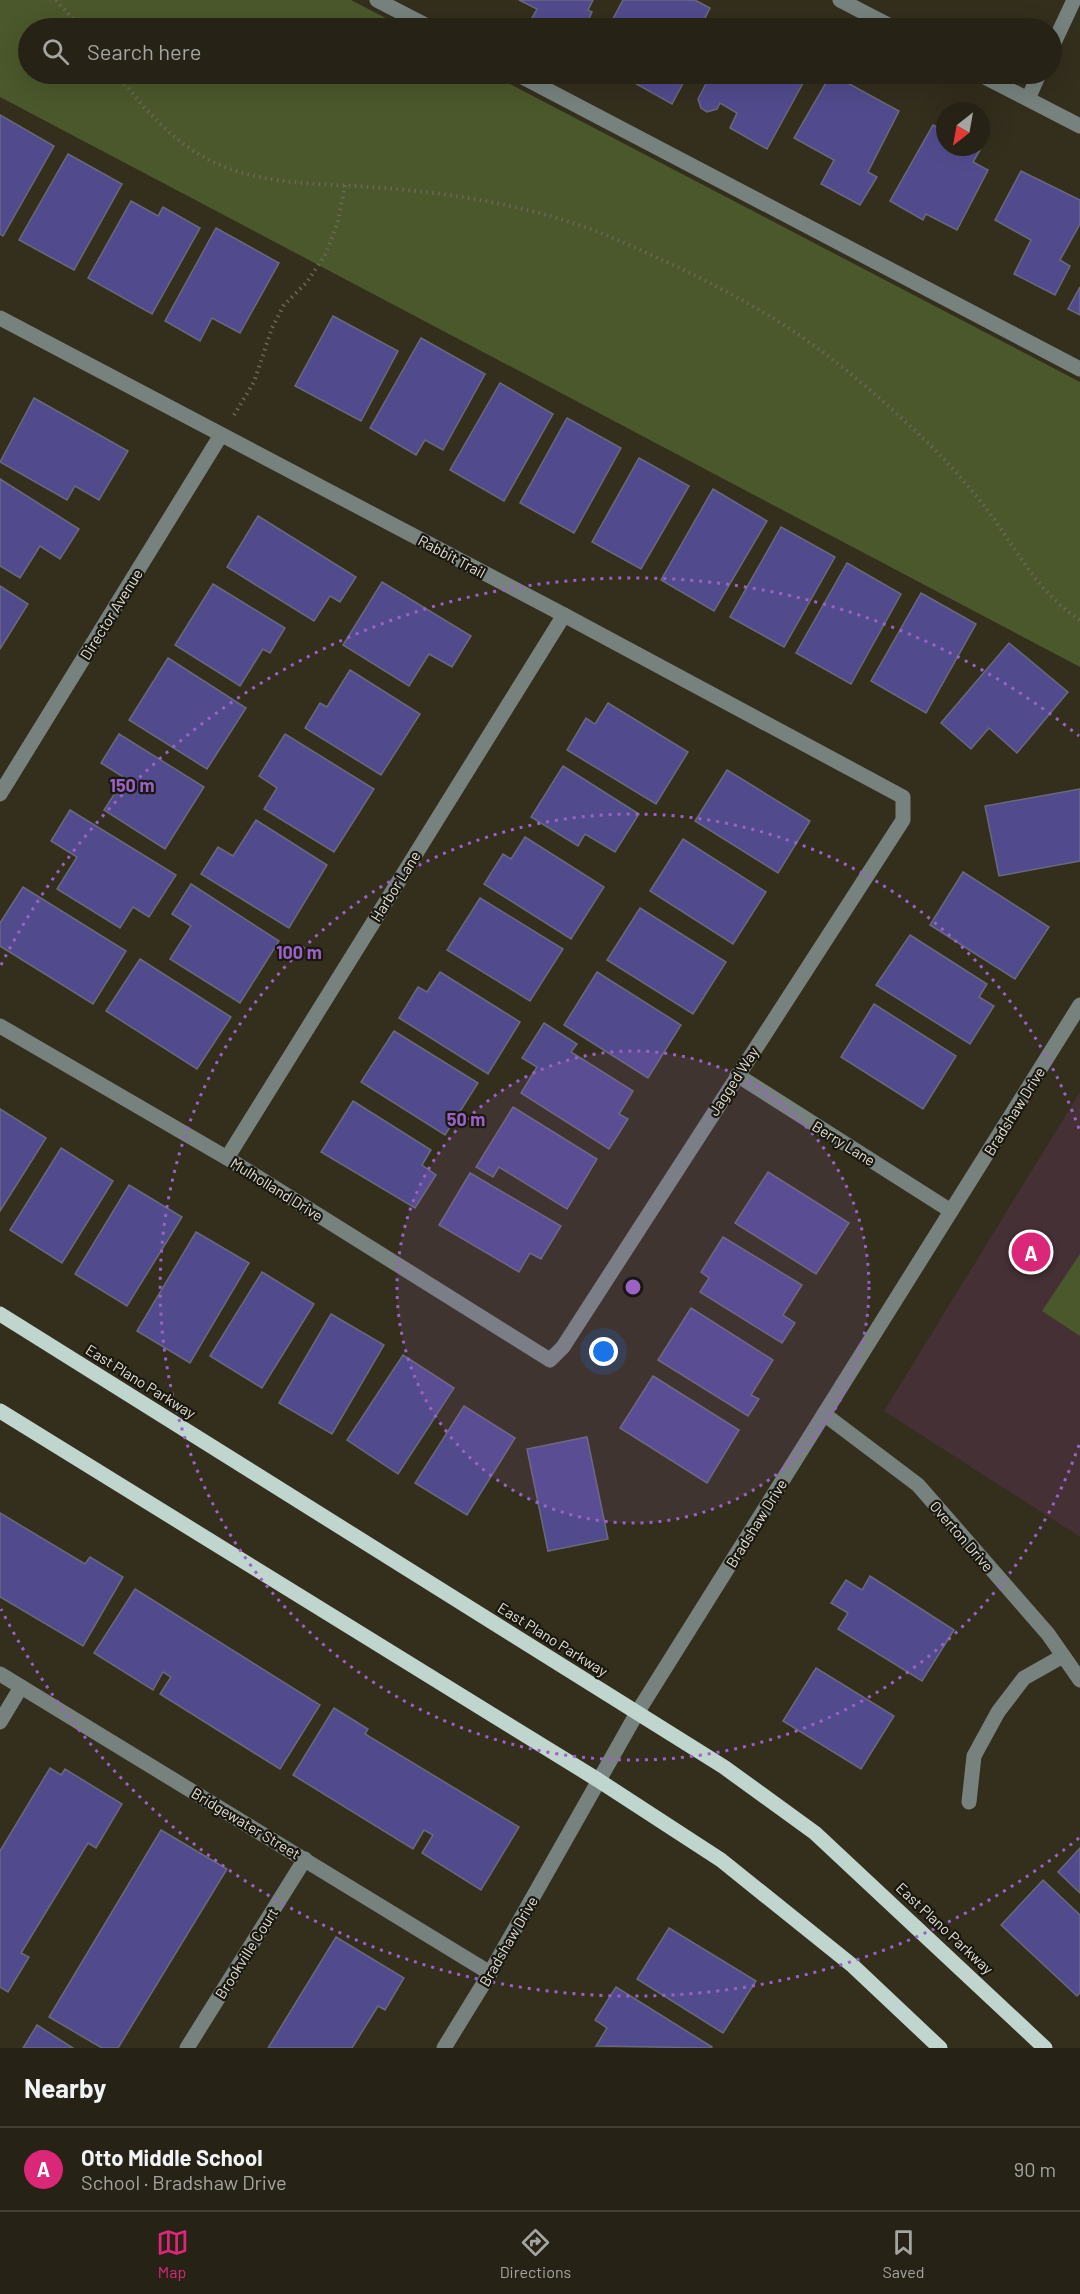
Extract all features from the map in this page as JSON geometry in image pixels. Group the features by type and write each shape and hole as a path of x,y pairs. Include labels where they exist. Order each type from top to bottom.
{"main road":[{"name":"East Plano Parkway","path":"0,1314 724,1767 815,1833 1045,2048"},
{"path":"0,1411 598,1780 721,1860 853,1966 940,2048"}],"street":[{"path":"377,0 412,18"},
{"path":"840,0 875,18"},
{"path":"1062,26 1074,0"},
{"path":"536,84 1080,369"},
{"path":"999,84 1080,126"},
{"path":"1028,99 1035,84"},
{"name":"Rabbit Trail","path":"0,318 564,615 903,797"},
{"name":"Director Avenue","path":"0,794 221,435"},
{"name":"Harbor Lane","path":"226,1158 564,615"},
{"name":"Jagged Way","path":"550,1360 563,1347 736,1075 903,820 903,797"},
{"name":"Bradshaw Drive","path":"444,2048 490,1973 637,1713 1080,1005"},
{"name":"Mulholland Drive","path":"0,1026 226,1158 550,1360"},
{"name":"Berry Lane","path":"736,1075 951,1211"},
{"name":"Overton Drive","path":"824,1414 918,1485 1048,1634 1080,1680"},
{"path":"969,1802 974,1756 998,1712 1024,1678 1063,1656"},
{"name":"Bridgewater Street","path":"0,1674 490,1973"},
{"path":"0,1722 21,1687"},
{"name":"Brookville Court","path":"187,2048 306,1859"}],"path":[{"path":"56,0 72,18"},
{"path":"125,84 149,115 180,143 211,161 243,173 273,180 459,197 559,220 603,234 661,260 786,327 844,369 943,458 990,514 1032,575 1062,609 1080,620"},
{"path":"221,435 254,382 273,327 284,306 307,282 325,255 338,222 345,185"}],"shaded area":[{"path":"1080,1092 1080,1537 884,1411"}],"green space":[{"path":"0,0 351,0 386,18 18,18 18,84 510,84 1080,382 1080,667 0,97"},
{"path":"1080,1254 1080,1336 1042,1311"}],"building":[{"path":"519,0 593,0 588,10 592,12 589,18 532,18 537,9"},
{"path":"623,0 695,0 710,8 705,18 613,18"},
{"path":"636,84 683,84 672,104"},
{"path":"706,84 803,84 767,149 730,128 737,113 720,103 717,109 707,112 701,108 698,99"},
{"path":"825,84 849,84 899,111 868,172 877,177 860,205 821,184 834,160 794,138"},
{"path":"0,115 54,146 3,236 0,234"},
{"path":"933,125 936,126 936,156 976,156 973,162 988,170 957,230 926,214 923,220 890,201"},
{"path":"68,154 122,184 74,270 19,240"},
{"path":"1021,171 1080,200 1080,224 1060,260 1070,266 1055,295 1014,274 1031,240 995,220"},
{"path":"131,201 158,216 163,207 200,228 152,314 88,278"},
{"path":"216,228 279,263 240,333 212,318 200,341 165,321"},
{"path":"1080,287 1080,315 1068,309"},
{"path":"333,316 398,351 361,421 295,386"},
{"path":"421,338 485,374 443,450 425,440 416,455 370,428"},
{"path":"500,383 553,414 504,501 450,470"},
{"path":"34,398 128,451 99,500 75,486 67,500 0,462"},
{"path":"567,418 621,448 574,533 520,503"},
{"path":"639,458 689,486 641,569 592,542"},
{"path":"0,479 79,529 60,559 40,546 20,578 0,566"},
{"path":"713,489 767,521 714,611 661,580"},
{"path":"258,516 356,577 340,602 330,596 314,621 227,567"},
{"path":"781,527 835,557 784,647 730,617"},
{"path":"847,563 901,594 851,684 796,653"},
{"path":"382,582 471,636 452,667 429,654 409,686 343,645"},
{"path":"213,584 285,628 270,653 263,649 240,686 175,645"},
{"path":"0,586 28,604 0,649"},
{"path":"921,593 976,624 926,713 871,681"},
{"path":"1009,643 1068,692 1017,753 989,728 971,749 941,723"},
{"path":"168,658 246,708 207,769 129,720"},
{"path":"350,670 420,714 381,775 305,728 320,703 327,707"},
{"path":"608,703 688,752 656,804 567,750 586,718 595,724"},
{"path":"119,734 204,787 165,849 104,810 125,778 101,763"},
{"path":"285,734 374,789 334,852 264,809 277,788 259,776"},
{"path":"563,766 639,814 615,852 585,834 578,846 531,817"},
{"path":"727,770 810,821 778,873 695,821"},
{"path":"1080,789 1080,861 999,876 985,806"},
{"path":"70,810 176,875 149,917 133,907 120,928 57,889 77,857 51,841"},
{"path":"256,820 327,865 289,928 201,874 218,847 233,856"},
{"path":"525,837 604,887 571,939 484,884 503,854 511,859"},
{"path":"683,839 766,892 733,944 650,891"},
{"path":"963,872 1049,927 1015,979 930,925"},
{"path":"191,884 279,941 240,1003 170,959 191,926 172,914"},
{"path":"23,887 126,951 93,1004 0,946 0,923"},
{"path":"480,898 563,949 530,1001 447,950"},
{"path":"640,908 726,962 693,1014 607,960"},
{"path":"910,935 987,984 979,997 994,1006 970,1044 876,985"},
{"path":"140,959 231,1017 197,1069 106,1011"},
{"path":"440,972 520,1022 488,1074 399,1018 418,987 427,992"},
{"path":"597,972 681,1025 648,1078 564,1025"},
{"path":"874,1004 956,1056 923,1109 841,1057"},
{"path":"544,1023 577,1044 571,1052 633,1091 619,1114 628,1119 609,1149 521,1093 537,1067 522,1058"},
{"path":"394,1031 478,1083 445,1135 361,1082"},
{"path":"353,1101 431,1150 422,1165 436,1175 415,1208 321,1152"},
{"path":"513,1107 597,1159 567,1209 499,1167 493,1177 476,1167"},
{"path":"0,1109 46,1138 0,1211"},
{"path":"61,1148 113,1181 62,1263 10,1230"},
{"path":"768,1172 849,1223 816,1274 735,1223"},
{"path":"470,1173 561,1226 541,1259 530,1253 519,1272 439,1225"},
{"path":"129,1185 182,1217 127,1306 75,1274"},
{"path":"196,1232 249,1263 190,1363 137,1331"},
{"path":"723,1237 802,1285 783,1315 795,1323 782,1343 700,1292 709,1278 701,1272"},
{"path":"262,1272 314,1304 262,1388 210,1356"},
{"path":"691,1308 773,1360 751,1395 759,1399 748,1416 658,1360"},
{"path":"331,1314 384,1345 332,1434 279,1403"},
{"path":"403,1355 454,1388 398,1474 347,1440"},
{"path":"653,1376 739,1430 707,1483 620,1428"},
{"path":"464,1406 515,1438 467,1515 415,1483"},
{"path":"587,1437 608,1539 548,1551 527,1449"},
{"path":"0,1513 85,1564 90,1557 123,1577 83,1646 0,1597"},
{"path":"870,1576 954,1630 922,1681 838,1629 848,1613 831,1603 846,1580 862,1590"},
{"path":"135,1589 320,1705 280,1769 160,1694 171,1677 163,1672 153,1690 94,1653"},
{"path":"816,1668 894,1716 861,1769 783,1721"},
{"path":"334,1708 368,1729 365,1734 519,1827 481,1890 422,1853 433,1835 424,1830 413,1849 293,1775"},
{"path":"50,1768 61,1775 65,1769 122,1804 96,1848 88,1843 21,1953 29,1957 8,1992 0,1987 0,1851"},
{"path":"161,1830 227,1869 118,2048 102,2048 49,2017"},
{"path":"1080,1848 1080,1893 1058,1872"},
{"path":"1043,1880 1080,1915 1080,1993 1077,1996 1001,1925"},
{"path":"669,1928 756,1981 723,2033 637,1979"},
{"path":"336,1937 404,1978 385,2010 378,2006 352,2048 268,2048"},
{"path":"616,1987 712,2047 596,2046 607,2028 595,2020"},
{"path":"37,2025 73,2048 23,2048"}],"place":[{"name":"Otto Middle School","path":"1031,1252"}]}
